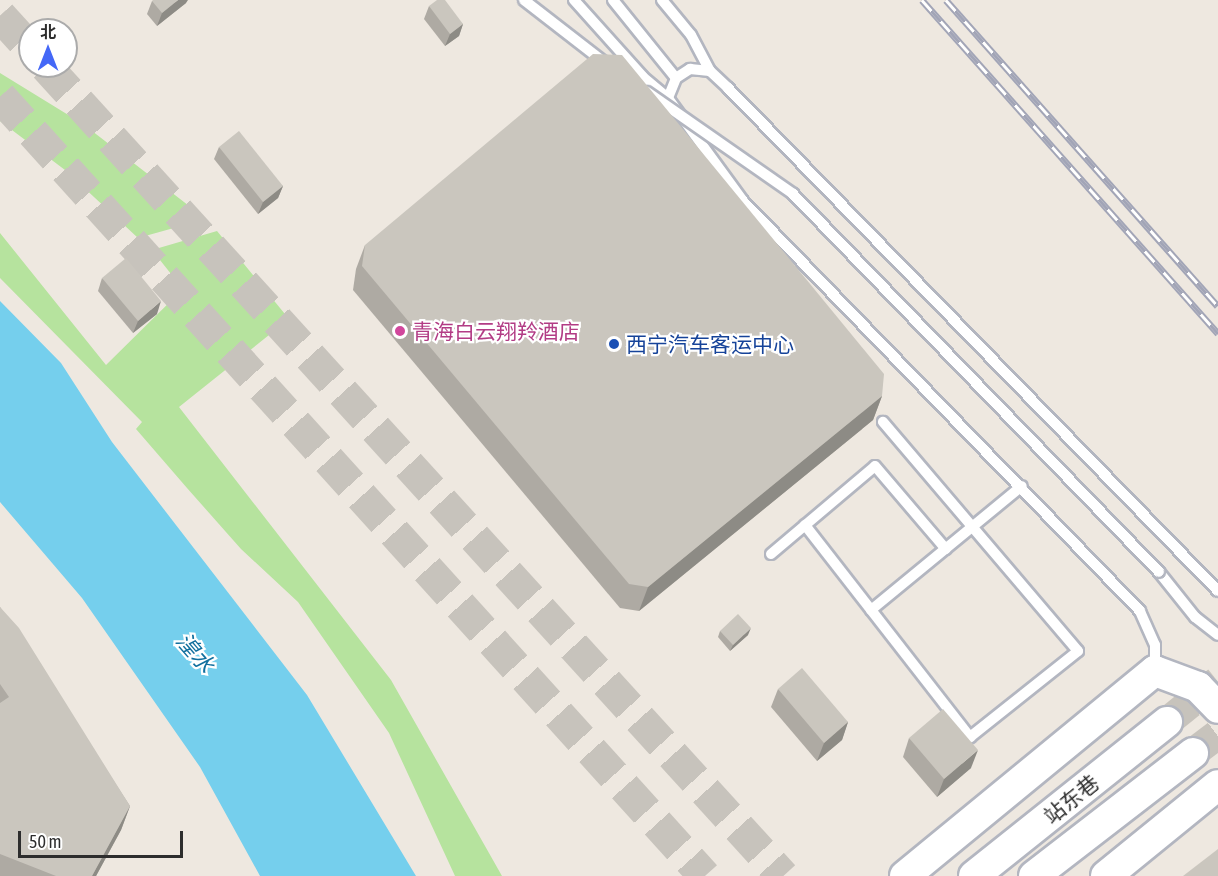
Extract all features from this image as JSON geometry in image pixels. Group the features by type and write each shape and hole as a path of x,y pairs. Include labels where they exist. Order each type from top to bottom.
{"main road":[{"path":"905,876 1155,671 1198,687 1218,708"},
{"name":"站东巷","path":"974,876 1167,722"},
{"name":"站东巷","path":"1034,876 1193,753"},
{"path":"1106,876 1218,785"}],"lane":[{"path":"524,0 616,70"},
{"path":"574,0 643,77 669,98 743,201 1022,486 1140,611 1155,645 1155,671"},
{"path":"613,0 676,78"},
{"path":"662,0 691,35 710,71 1218,591"},
{"path":"669,98 676,78 690,69 710,71"},
{"path":"626,77 793,194 1159,572 1195,617 1218,635"},
{"path":"805,525 970,737 1078,651 883,422"},
{"path":"771,554 875,466 946,549"},
{"path":"871,610 1022,486"}],"green space":[{"path":"0,73 83,124 206,219 138,238 65,170 0,121"},
{"path":"217,231 289,319 179,407 391,680 502,876 455,876 389,733 298,602 241,549 187,488 136,429 142,422 0,278 0,233 106,365 183,289 152,250"}],"water":[{"name":"湟水","path":"0,301 61,363 112,442 307,695 416,876 260,876 200,767 82,598 0,502"}],"building":[{"path":"153,0 178,0 162,13"},
{"path":"437,0 445,0 463,24 450,34 429,6"},
{"name":"西宁汽车客运中心","path":"593,54 622,55 884,374 882,396 648,587 629,584 362,266 365,245"},
{"path":"239,131 283,186 263,202 219,147"},
{"path":"126,258 161,301 138,321 102,278"},
{"path":"0,607 19,628 130,806 92,876 56,876 0,854 0,703 9,697 0,684"},
{"path":"738,614 751,628 733,645 720,631"},
{"path":"802,668 848,722 824,743 778,689"},
{"path":"943,709 978,750 944,779 909,738"},
{"path":"1218,849 1218,876 1183,876"}],"tunnel":[{"path":"0,15 18,35"},
{"path":"57,78 783,876"},
{"path":"0,96 705,876"},
{"path":"1167,722 1218,681"},
{"path":"1193,753 1218,734"}],"railway":[{"path":"922,0 1218,333"},
{"path":"946,0 1218,306"}],"place":[{"name":"青海白云翔羚酒店","path":"400,331"},
{"name":"西宁汽车客运中心","path":"614,344"}]}
